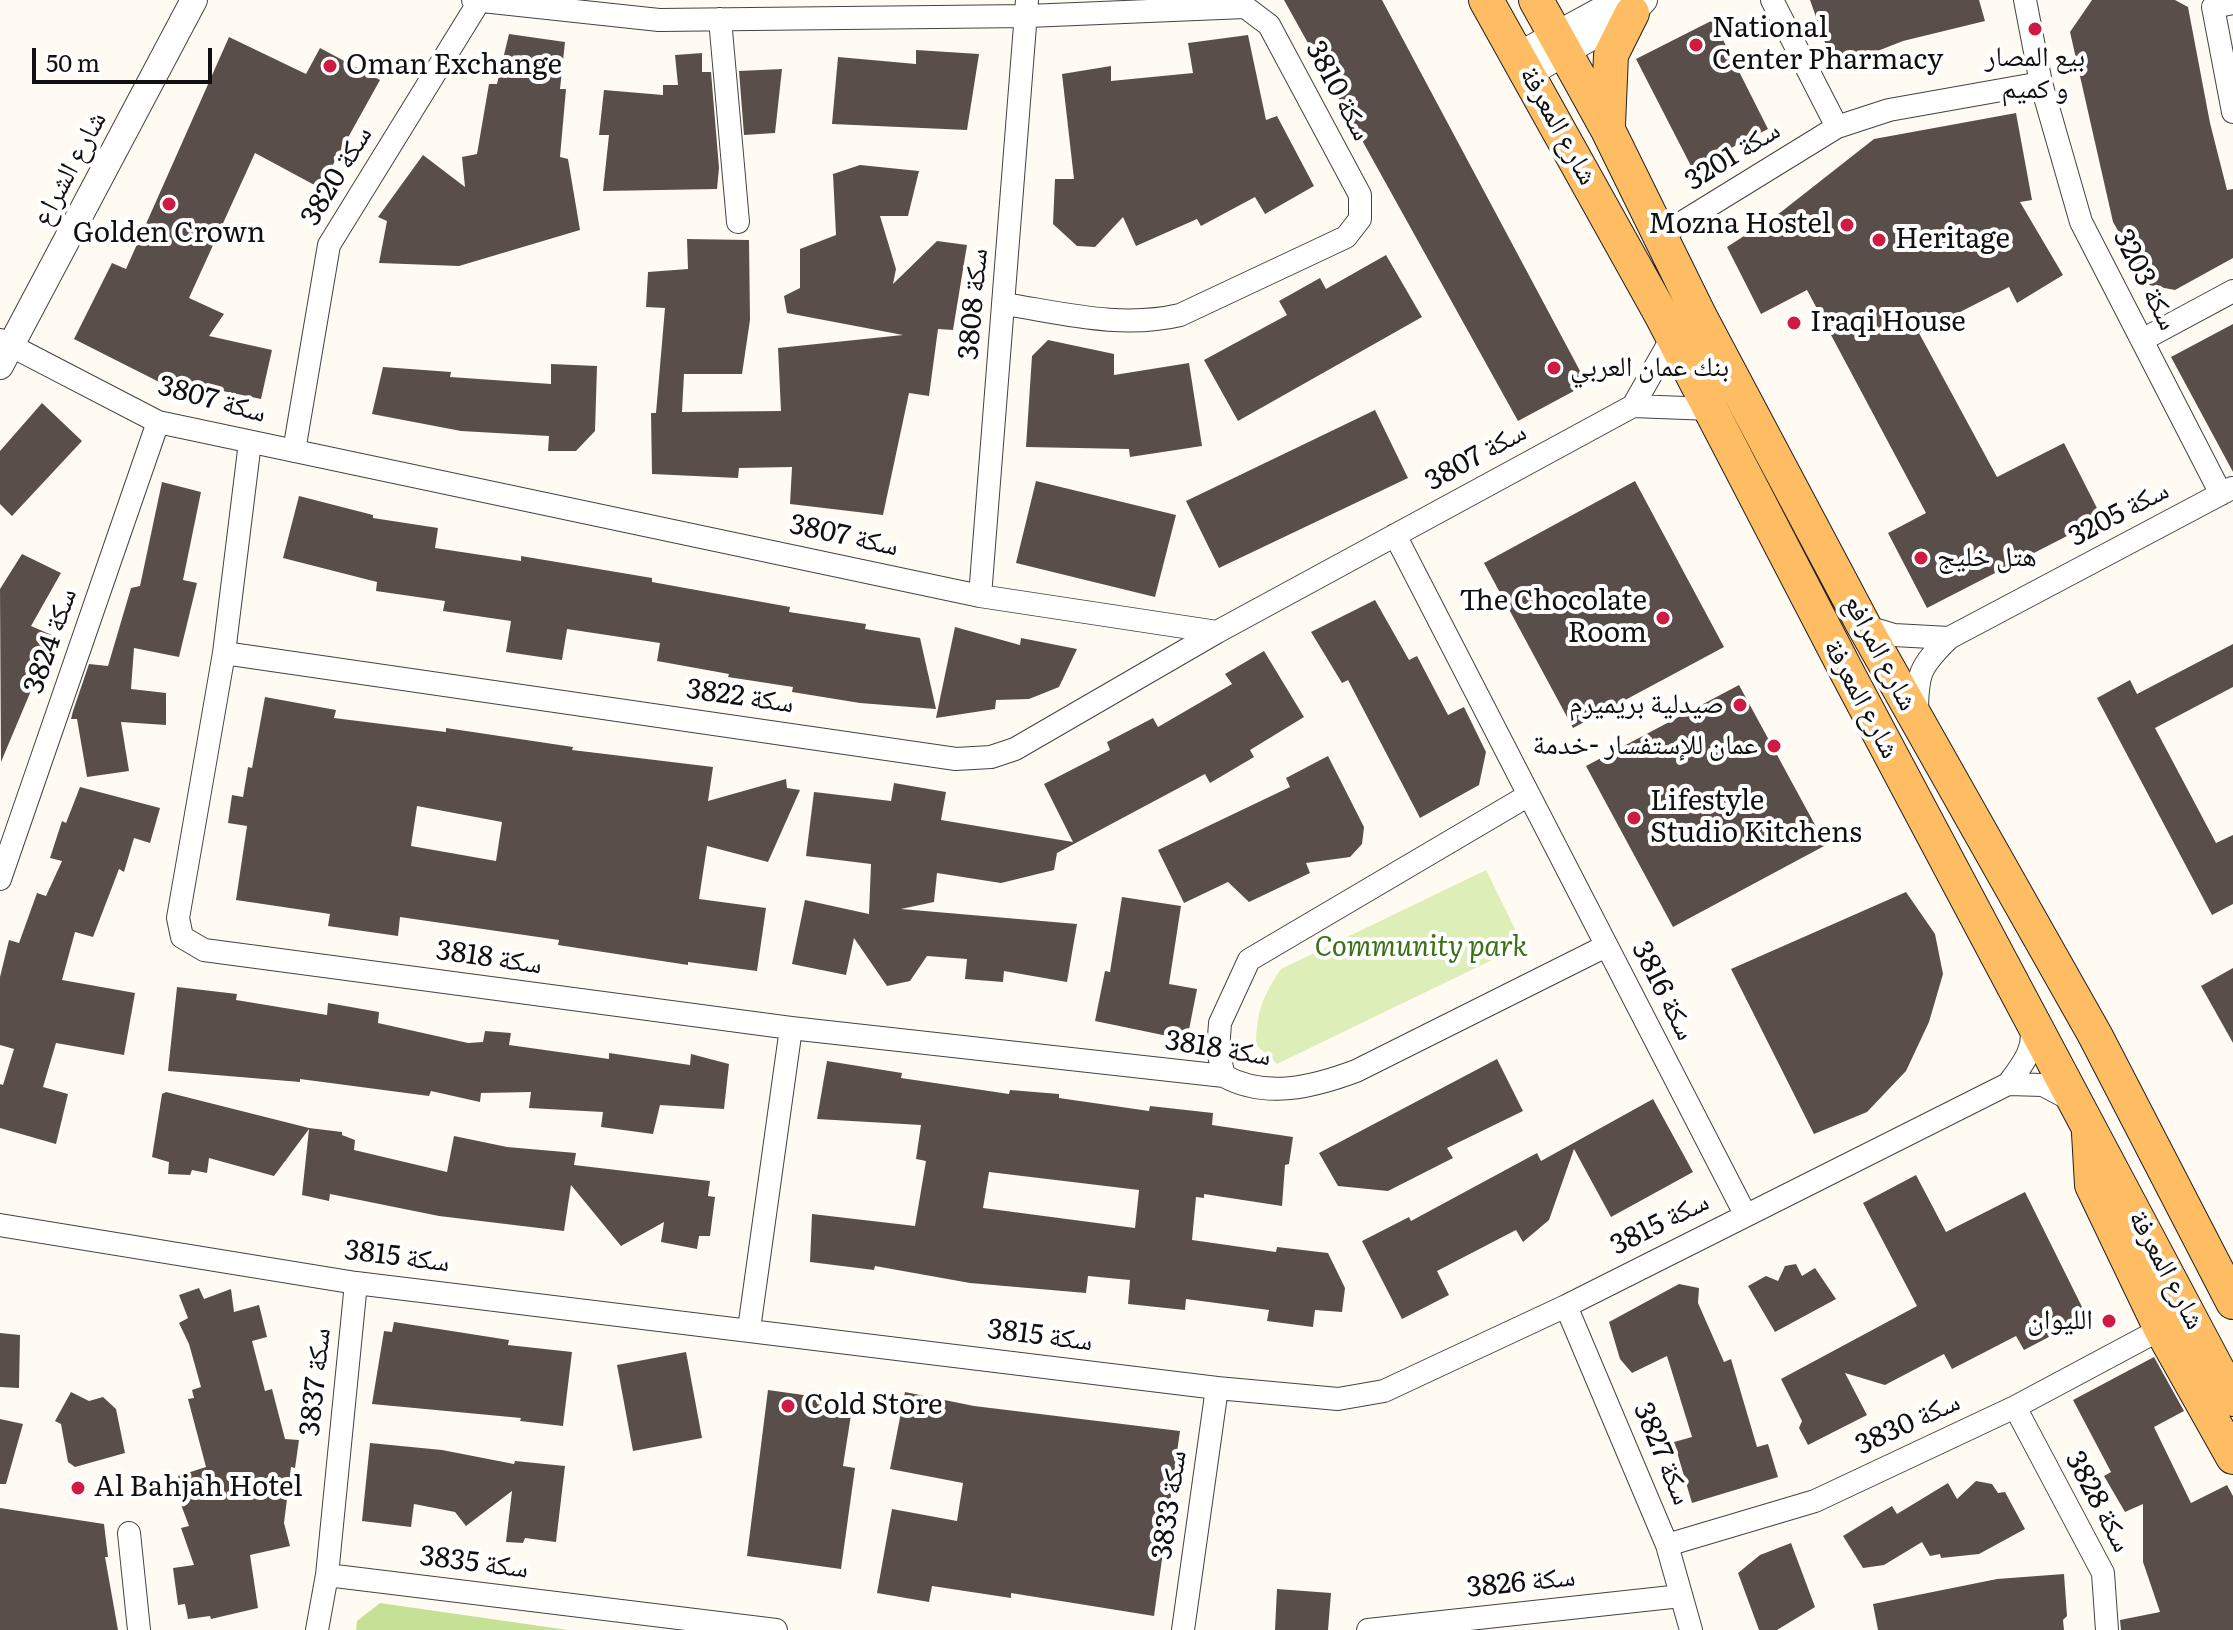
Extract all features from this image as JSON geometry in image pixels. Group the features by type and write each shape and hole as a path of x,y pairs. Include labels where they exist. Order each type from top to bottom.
{"main road":[{"name":"شارع المعرفة","path":"1486,0 1673,336 1849,676 2084,1113 2233,1399"},
{"name":"شارع المرافع","path":"1536,0 1608,130 1660,236 1864,626 2095,1035 2233,1302"},
{"path":"1608,130 1611,55 1632,4"},
{"path":"2084,1113 2092,1185 2161,1329 2233,1457"}],"street":[{"name":"شارع الشراع","path":"5,350 194,0"},
{"path":"1772,0 1837,127"},
{"name":"سكة 3203","path":"2025,0 2041,83 2081,222 2142,340 2227,491"},
{"name":"سكة 3810","path":"477,1 661,10 720,19 1027,8 1245,7 1269,25 1360,195 1360,219 1346,237 1180,315 1152,322 1124,323 1004,304"},
{"name":"سكة 3820","path":"294,451 329,245 477,1"},
{"path":"2233,3 2213,7 2233,112"},
{"path":"1524,64 1632,4"},
{"name":"سكة 3808","path":"980,596 1027,8"},
{"path":"720,19 738,222"},
{"name":"سكة 3201","path":"1660,236 1837,127 1889,110 2041,83"},
{"path":"2142,340 2233,291"},
{"path":"1673,336 1633,406 1711,409"},
{"name":"سكة 3807","path":"5,350 158,422 980,596 1217,632 1633,406"},
{"name":"سكة 3824","path":"0,879 158,422"},
{"path":"224,653 250,442"},
{"name":"سكة 3205","path":"1917,722 1917,677 1927,659 1949,638 2227,491"},
{"name":"سكة 3816","path":"1395,535 1745,1214"},
{"path":"1864,626 1894,635 1949,638"},
{"name":"سكة 3822","path":"224,653 956,759 991,757 1015,749 1217,632"},
{"name":"سكة 3818","path":"224,653 178,918 182,937 204,950 791,1028 1224,1076 1242,1086 1275,1089 1326,1082 1606,946"},
{"path":"1224,1076 1218,1051 1220,1023 1249,960 1529,795"},
{"path":"2008,1084 2027,1059 2034,1039 2029,1010"},
{"path":"749,1329 791,1028"},
{"path":"2008,1084 2043,1085 2084,1113"},
{"name":"سكة 3815","path":"0,1225 356,1283 1217,1388 1338,1399 1366,1397 1566,1306 2008,1084"},
{"name":"سكة 3837","path":"317,1630 327,1575 356,1283"},
{"name":"سكة 3827","path":"1566,1306 1667,1545 1691,1630"},
{"name":"سكة 3830","path":"1667,1545 1815,1501 2015,1407 2161,1329"},
{"name":"سكة 3833","path":"1183,1630 1217,1388"},
{"name":"سكة 3828","path":"2015,1407 2103,1573 2107,1630"},
{"path":"129,1533 139,1630"},
{"name":"سكة 3835","path":"327,1575 612,1620 776,1630"},
{"name":"سكة 3826","path":"1368,1630 1681,1596"}],"green space":[{"name":"Community park","path":"1486,870 1523,945 1277,1064 1256,1045 1262,1005 1281,969"},
{"path":"380,1603 568,1630 356,1630 357,1621"}],"building":[{"path":"1284,0 1382,0 1587,384 1518,421"},
{"path":"1810,0 1979,0 1985,21 1903,41 1834,68"},
{"path":"2092,0 2175,0 2188,7 2210,123 2227,190 2233,189 2233,258 2175,290 2149,285 2113,222 2070,32"},
{"path":"1713,20 1768,129 1692,168 1636,59"},
{"path":"509,34 565,42 560,89 566,89 560,157 568,159 580,230 459,266 379,263 387,221 378,217 423,155 465,187 462,157 477,154 489,84 497,84"},
{"path":"1248,35 1266,120 1277,116 1314,186 1265,214 1255,197 1201,226 1197,219 1136,246 1123,217 1095,247 1077,246 1053,224 1055,179 1074,179 1062,74 1111,66 1111,81 1193,73 1188,43"},
{"path":"229,37 306,74 320,48 380,80 320,188 255,153 189,298 224,314 209,336 272,350 261,399 180,382 175,390 74,339 112,263 126,269"},
{"path":"916,50 979,54 967,130 832,124 838,57 916,64"},
{"path":"702,53 702,72 711,72 719,168 717,189 603,191 609,135 599,135 604,90 663,95 663,85 678,85 675,55"},
{"path":"782,69 775,133 744,135 739,71"},
{"path":"2016,113 2032,200 2020,202 2063,275 2017,303 2009,287 1919,333 1997,477 2064,443 2102,518 1927,608 1888,533 1926,513 1807,290 1761,314 1727,247 1781,212 1874,139"},
{"path":"860,165 919,171 908,216 880,216 896,269 893,284 937,241 967,245 953,330 938,329 929,396 909,393 883,515 790,504 792,467 739,468 738,478 652,474 651,413 656,413 665,308 646,307 648,272 688,269 687,239 749,240 750,320 742,374 684,374 682,412 781,411 778,348 903,335 787,313 784,296 800,288 800,249 836,235 833,174"},
{"path":"1386,255 1422,317 1238,421 1204,360 1287,315 1279,301 1320,278 1326,289"},
{"path":"2233,324 2233,472 2171,357"},
{"path":"1048,340 1114,354 1114,375 1189,363 1202,446 1130,457 1129,449 1026,447 1032,356"},
{"path":"551,364 597,366 595,431 576,451 548,451 549,436 461,431 372,414 383,367 451,372 450,377 551,384"},
{"path":"42,403 82,441 12,516 0,504 0,451"},
{"path":"1375,410 1408,478 1219,568 1186,501"},
{"path":"1036,481 1176,515 1155,597 1016,563"},
{"path":"1635,481 1724,647 1573,728 1484,563"},
{"path":"162,482 201,492 183,580 197,583 179,657 134,648 131,689 166,693 166,725 121,722 129,771 87,777 77,719 71,719 73,711 89,664 108,666 131,588 140,586"},
{"path":"299,496 373,515 373,518 438,528 435,548 521,561 521,556 652,578 652,582 790,607 789,612 866,624 865,629 920,638 936,709 860,703 792,692 793,687 657,661 660,643 567,629 562,660 506,652 511,621 443,611 445,601 376,591 377,582 283,558"},
{"path":"22,554 61,573 31,626 54,636 1,762 0,589"},
{"path":"1375,600 1409,660 1417,656 1448,715 1464,707 1486,752 1479,785 1420,818 1348,680 1342,683 1311,632"},
{"path":"955,627 1020,645 1021,638 1077,649 1059,687 1029,699 996,700 995,709 936,718"},
{"path":"2233,644 2233,687 2155,728 2216,843 2233,835 2233,904 2212,915 2097,698 2130,680 2137,694"},
{"path":"1264,651 1304,717 1250,750 1254,757 1210,783 1205,774 1057,853 1054,870 1001,883 937,873 934,902 901,909 1077,924 1067,982 1004,971 1003,982 965,979 967,959 927,956 910,981 887,986 854,938 846,975 792,964 805,900 869,914 871,864 806,856 814,792 891,801 894,783 946,792 941,820 1073,842 1044,784 1110,750 1107,742 1153,718 1158,727 1232,684 1225,674"},
{"path":"1739,685 1826,845 1673,927 1586,766"},
{"path":"265,697 336,710 334,718 446,732 446,728 573,747 572,750 713,767 708,801 786,779 787,788 800,790 768,862 707,846 699,899 766,908 757,971 688,962 688,965 558,945 559,940 400,917 398,936 328,926 330,914 236,900 247,826 228,823 232,795 243,797 248,767 252,768","holes":["417,806 502,822 496,861 411,846"]},
{"path":"1328,756 1364,827 1362,844 1350,857 1306,863 1310,873 1249,902 1228,882 1184,903 1158,850 1290,787 1286,778"},
{"path":"80,787 160,808 150,843 134,838 124,872 119,869 93,937 75,932 62,980 135,993 124,1055 56,1043 43,1087 68,1094 56,1144 0,1128 0,1084 3,1085 14,1049 0,1045 0,977 9,940 19,943 37,893 46,896 62,861 50,858 62,821 66,823"},
{"path":"1906,892 1935,934 1943,974 1929,1022 1906,1071 1867,1112 1814,1134 1731,969"},
{"path":"1122,897 1181,906 1169,984 1197,989 1187,1040 1095,1021 1105,971 1110,972"},
{"path":"2233,968 2233,1043 2201,986"},
{"path":"177,987 237,994 236,1000 327,1015 328,1003 379,1012 378,1023 468,1043 483,1042 485,1031 511,1033 509,1045 609,1059 609,1053 690,1065 691,1054 729,1064 724,1109 660,1105 653,1134 601,1127 603,1112 529,1108 531,1092 481,1093 480,1102 431,1091 429,1096 300,1079 300,1082 168,1071"},
{"path":"1497,1059 1523,1111 1447,1148 1453,1158 1388,1191 1338,1186 1319,1153"},
{"path":"827,1061 902,1073 901,1078 1009,1094 1010,1090 1059,1094 1059,1098 1149,1111 1150,1106 1213,1113 1212,1125 1293,1137 1289,1164 1285,1165 1282,1206 1204,1194 1204,1198 1196,1197 1192,1240 1276,1252 1277,1247 1328,1253 1345,1288 1342,1312 1315,1310 1313,1327 1267,1321 1269,1310 1186,1299 1185,1310 1128,1304 1130,1280 1088,1276 1086,1293 970,1283 875,1266 874,1270 810,1262 812,1214 915,1226 926,1161 916,1159 921,1125 817,1119","holes":["989,1172 1139,1190 1135,1228 983,1208"]},
{"path":"166,1092 309,1128 342,1132 342,1135 355,1140 354,1150 447,1172 454,1136 507,1147 576,1153 574,1165 710,1181 708,1196 715,1197 710,1236 699,1236 697,1249 661,1242 664,1222 621,1246 571,1185 564,1231 439,1216 330,1194 329,1201 302,1195 309,1129 274,1176 209,1158 207,1173 192,1170 190,1175 168,1174 169,1162 152,1157 162,1094"},
{"path":"1653,1099 1693,1172 1611,1217 1574,1149 1549,1220 1523,1242 1516,1230 1437,1271 1449,1295 1402,1319 1362,1241 1409,1217 1411,1221 1537,1153 1541,1161"},
{"path":"1916,1175 1946,1232 2025,1192 2087,1317 2024,1350 2016,1336 1952,1369 1944,1354 1885,1385 1845,1373 1867,1415 1808,1445 1799,1428 1802,1421 1781,1379 1917,1306 1863,1203"},
{"path":"1796,1264 1802,1276 1815,1268 1836,1299 1775,1332 1748,1286 1766,1276 1778,1281 1785,1266"},
{"path":"1679,1284 1699,1288 1698,1303 1724,1362 1731,1359 1757,1447 1768,1444 1778,1477 1692,1503 1674,1442 1692,1437 1667,1356 1632,1373 1620,1359 1609,1322"},
{"path":"199,1288 204,1299 231,1289 234,1312 259,1305 267,1337 252,1341 265,1391 272,1389 285,1439 299,1440 295,1468 291,1467 284,1523 290,1546 250,1555 258,1608 211,1619 210,1616 188,1619 185,1604 178,1605 173,1568 194,1565 181,1528 189,1526 180,1502 186,1500 178,1476 206,1467 188,1399 194,1398 192,1390 201,1387 189,1344 179,1323 188,1318 179,1295"},
{"path":"394,1322 509,1340 508,1345 572,1352 563,1426 520,1421 521,1418 372,1404 384,1331 392,1332"},
{"path":"0,1333 20,1335 19,1388 0,1387"},
{"path":"686,1352 702,1438 633,1451 617,1365"},
{"path":"2154,1357 2184,1411 2154,1427 2191,1503 2227,1485 2233,1496 2233,1630 2121,1630 2120,1620 2160,1612 2143,1562 2143,1504 2125,1512 2104,1476 2111,1472 2073,1400"},
{"path":"768,1390 853,1402 843,1466 855,1468 841,1569 747,1556"},
{"path":"71,1392 89,1401 103,1397 116,1409 125,1453 75,1467 68,1462 61,1424 55,1421"},
{"path":"905,1392 974,1406 1180,1431 1154,1616 1011,1593 1011,1598 932,1586 929,1602 877,1593 892,1509 957,1521 963,1483 890,1469"},
{"path":"0,1419 23,1424 6,1484 0,1484"},
{"path":"370,1443 442,1450 514,1464 515,1461 565,1466 556,1542 525,1538 523,1543 506,1542 512,1491 466,1526 455,1512 414,1504 411,1527 362,1521"},
{"path":"1976,1481 1992,1484 1998,1493 2005,1492 2025,1529 1979,1554 1941,1558 1940,1554 1930,1556 1922,1542 1884,1565 1863,1568 1843,1536 1892,1506 1897,1514 1948,1483 1957,1499"},
{"path":"0,1508 104,1524 108,1557 105,1557 118,1630 0,1630"},
{"path":"1791,1543 1815,1607 1777,1630 1759,1630 1738,1573 1760,1555"},
{"path":"2064,1574 2067,1616 2063,1620 2064,1630 1878,1630 1873,1604 1997,1579"},
{"path":"1277,1589 1331,1593 1328,1630 1275,1630"}],"place":[{"name":"بيع المصار و كميم","path":"2035,29"},
{"name":"National Center Pharmacy","path":"1696,45"},
{"name":"Oman Exchange","path":"330,66"},
{"name":"Golden Crown","path":"169,204"},
{"name":"Mozna Hostel","path":"1847,225"},
{"name":"Heritage","path":"1879,240"},
{"name":"Iraqi House","path":"1794,323"},
{"name":"بنك عمان العربي","path":"1554,368"},
{"name":"هتل خلیج","path":"1921,558"},
{"name":"The Chocolate Room","path":"1663,618"},
{"name":"صيدلية بريميرم","path":"1740,705"},
{"name":"عمان للإستفسار -خدمة","path":"1774,746"},
{"name":"Lifestyle Studio Kitchens","path":"1634,818"},
{"name":"الليوان","path":"2109,1321"},
{"name":"Cold Store","path":"788,1406"},
{"name":"Al Bahjah Hotel","path":"78,1488"}]}
